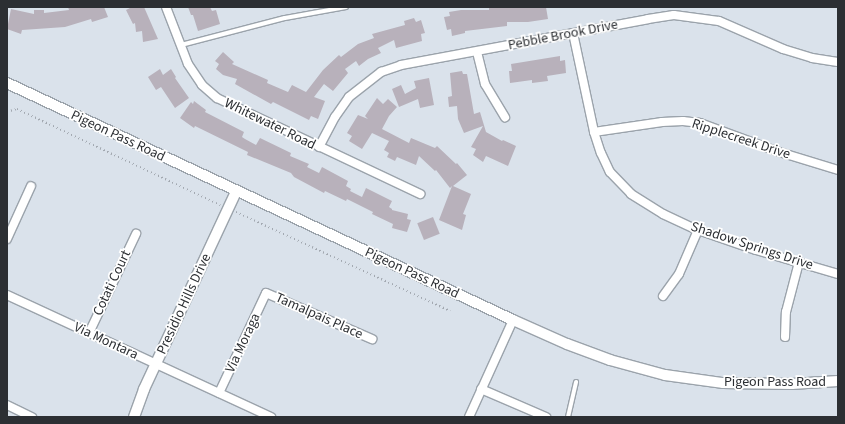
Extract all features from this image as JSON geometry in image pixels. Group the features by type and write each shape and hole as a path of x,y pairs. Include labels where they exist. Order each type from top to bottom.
{"street":[{"name":"Whitewater Road","path":"166,7 188,64 202,85 218,98 420,194"},
{"name":"Pebble Brook Drive","path":"320,147 335,117 348,98 381,72 401,65 674,15 693,16 719,22 783,49 812,58 838,62"},
{"name":"Shadow Springs Drive","path":"573,33 594,132 605,163 621,186 641,202 698,230 756,250 838,274"},
{"path":"477,52 485,84 505,117"},
{"name":"Pigeon Pass Road","path":"7,83 236,192 513,320 567,344 610,360 665,375 723,383 757,385 838,381"},
{"name":"Ripplecreek Drive","path":"594,132 662,122 683,121 700,123 838,170"},
{"path":"7,239 31,186"},
{"name":"Presidio Hills Drive","path":"134,417 144,389 236,192"},
{"path":"663,296 679,274 698,230"},
{"name":"Cotati Court","path":"89,333 136,234"},
{"path":"785,337 786,312 799,262"},
{"name":"Tamalpais Place","path":"266,293 372,339"},
{"name":"Via Moraga","path":"219,393 266,293"},
{"name":"Via Montara","path":"7,295 271,417"},
{"path":"469,417 513,320"},
{"path":"481,389 546,417"},
{"path":"7,405 32,417"}],"lane":[{"path":"180,45 285,18 346,7"},
{"path":"568,417 576,382"}],"building":[{"path":"68,7 104,7 108,17 92,22 91,19 65,27 22,30 21,34 7,29 11,9 34,14 34,10 44,10 44,13 69,10"},
{"path":"132,7 144,7 158,39 143,42 142,31 136,32 135,23 133,24 126,10"},
{"path":"188,7 210,7 212,11 216,10 220,24 198,31 193,15 191,15"},
{"path":"489,7 546,7 548,19 528,22 507,22 507,26 465,31 465,33 452,36 451,29 447,30 444,17 450,16 449,12 461,10 489,10"},
{"path":"414,18 416,22 421,20 425,33 421,34 422,41 396,48 394,40 378,48 381,53 368,59 359,66 356,61 345,69 348,73 333,91 324,84 314,97 325,101 318,119 311,116 309,120 273,102 271,104 235,84 237,79 223,75 216,69 219,64 215,61 223,52 234,62 232,64 268,80 267,83 288,92 292,85 306,92 323,70 339,55 341,57 358,44 374,38 372,34 405,25 404,21"},
{"path":"560,56 560,61 565,60 566,73 547,76 548,81 532,83 532,80 510,83 509,71 512,71 511,64"},
{"path":"160,69 163,75 171,69 176,77 175,78 189,98 175,108 161,87 156,90 148,77"},
{"path":"462,71 463,74 467,74 474,114 480,112 486,132 502,141 503,140 516,146 508,166 486,156 483,162 473,155 476,149 471,147 483,126 464,133 458,119 457,106 449,107 448,97 452,96 450,73"},
{"path":"429,78 434,105 420,108 418,99 399,107 392,89 401,85 405,94 416,88 414,81"},
{"path":"377,98 383,104 388,99 397,107 389,116 382,129 409,143 411,138 435,148 437,146 456,164 457,163 467,175 453,186 471,194 463,214 466,215 462,230 439,220 452,186 450,188 436,170 435,171 419,156 416,165 397,157 395,161 387,157 389,153 384,150 389,141 372,133 362,149 349,141 352,136 347,133 358,115 368,119 365,116"},
{"path":"194,101 206,110 205,112 244,132 242,137 256,145 260,138 291,153 290,156 309,164 307,167 319,173 322,167 348,181 346,186 351,189 350,191 362,197 366,188 392,201 389,207 392,210 408,214 407,219 411,220 407,232 392,228 393,224 372,214 373,212 347,199 346,201 325,191 324,193 294,177 291,173 247,155 248,152 195,126 194,128 180,118 191,102 193,104"},
{"path":"433,217 440,234 424,240 417,223"}]}
